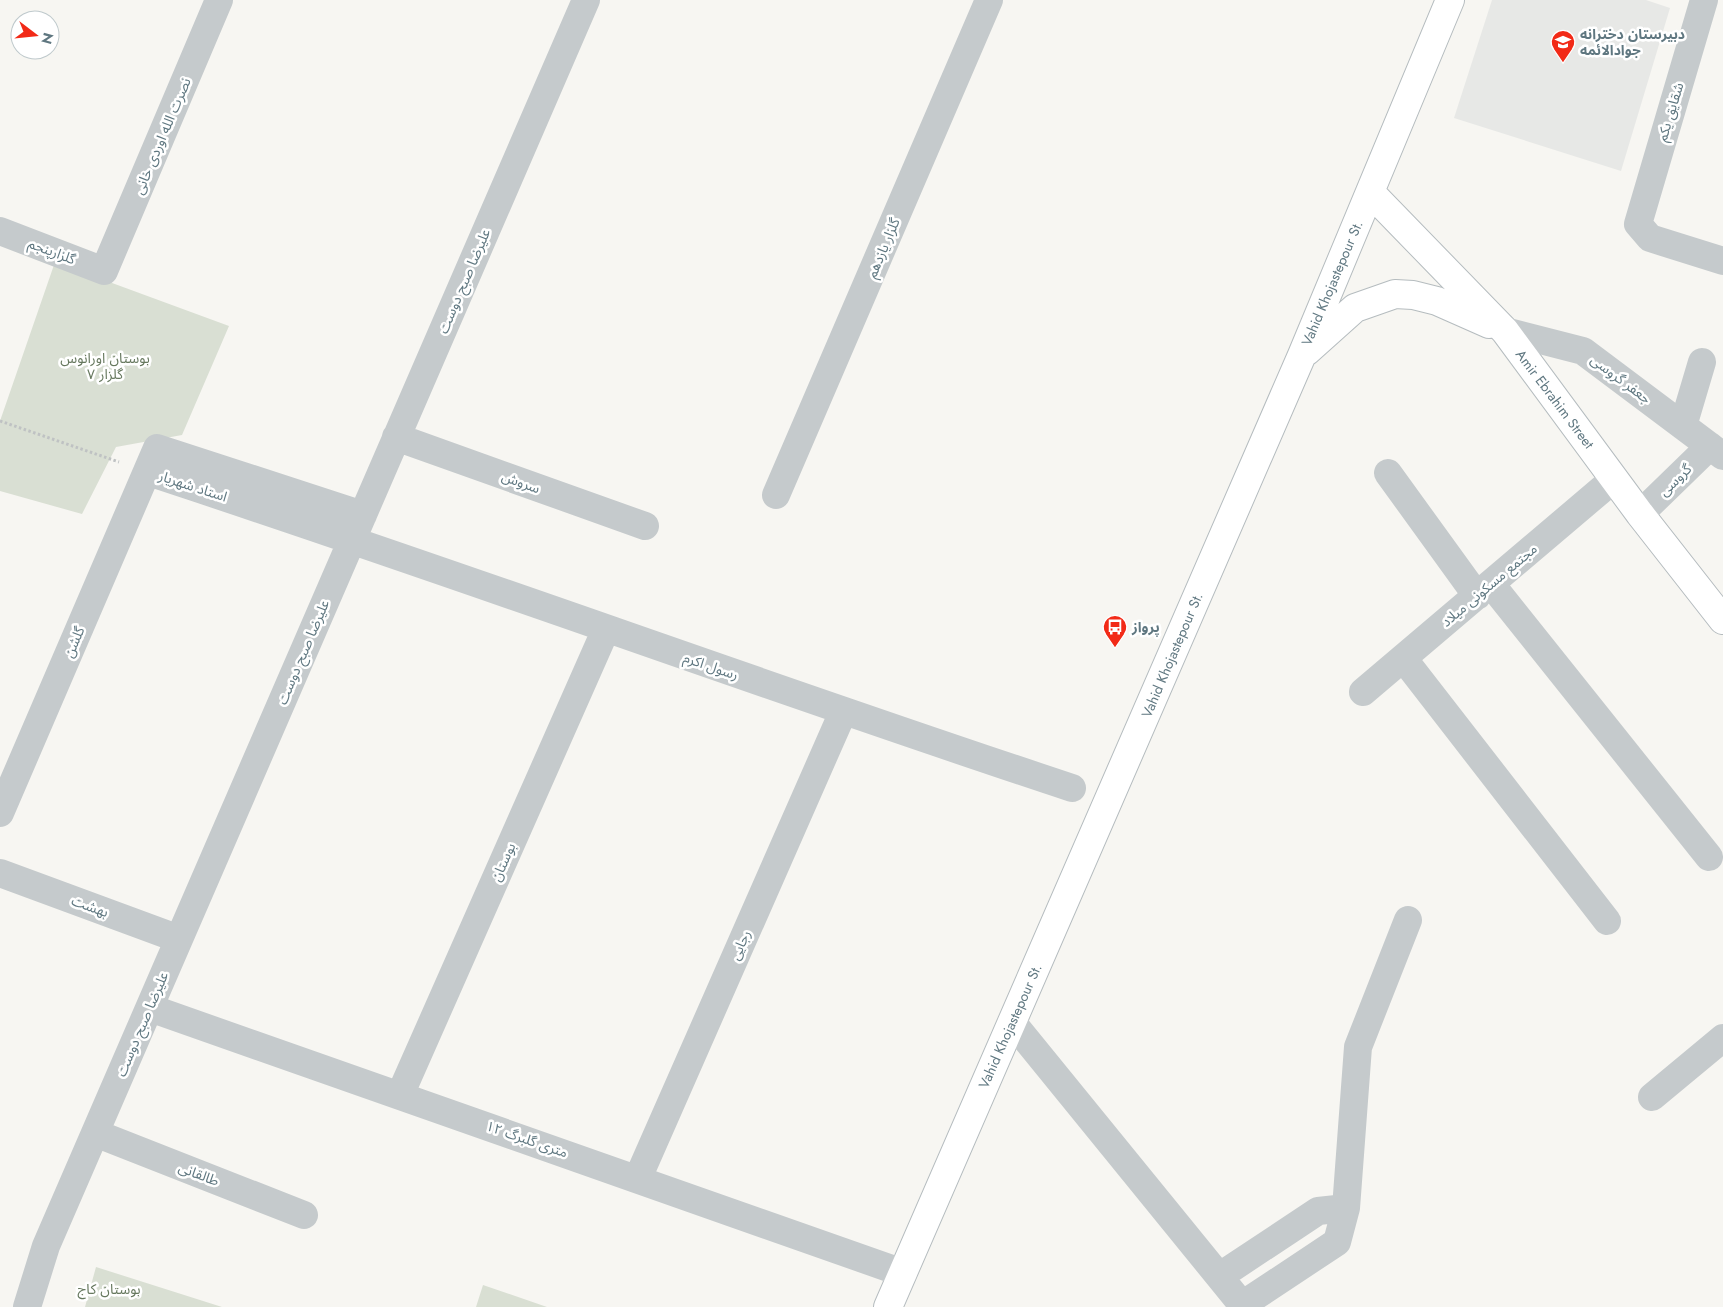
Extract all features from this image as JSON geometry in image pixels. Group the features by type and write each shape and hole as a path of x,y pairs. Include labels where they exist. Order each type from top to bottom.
{"main road":[{"name":"Vahid Khojastepour St.","path":"888,1307 1302,355 1450,0"},
{"name":"Amir Ebrahim Street","path":"1370,192 1505,331 1640,514 1723,620"},
{"path":"1302,355 1355,308 1395,294 1414,295 1438,301 1505,331"}],"street":[{"name":"نصرت الله اوردی خانی","path":"104,271 220,0"},
{"name":"علیرضا صبح دوست","path":"27,1307 46,1246 586,0"},
{"name":"گلزار یازدهم","path":"776,495 989,0"},
{"name":"شقایق یکم","path":"1704,0 1638,224 1650,238 1723,261"},
{"name":"گلزارپنجم","path":"0,231 104,271"},
{"name":"جعفر گروسی","path":"1505,331 1583,351 1717,451"},
{"path":"1683,426 1702,362"},
{"name":"سروش","path":"396,437 645,526"},
{"name":"گروسی","path":"1640,514 1717,451"},
{"name":"استاد شهریار","path":"148,472 358,527"},
{"name":"گلشن","path":"0,813 148,472"},
{"path":"1388,474 1709,857"},
{"name":"مجتمع مسکونی میلاد","path":"1363,692 1614,479"},
{"name":"رسول اکرم","path":"358,527 606,629 843,712 1072,788"},
{"name":"بوستان","path":"400,1095 606,629"},
{"path":"1402,658 1607,921"},
{"name":"رجایی","path":"638,1178 843,712"},
{"name":"بهشت","path":"0,873 179,939"},
{"path":"1012,1022 1243,1306 1337,1242 1346,1208 1358,1047 1408,920"},
{"name":"۱۲ متری گلبرگ","path":"150,1008 638,1178 903,1273"},
{"path":"1652,1097 1723,1038"},
{"name":"طالقانی","path":"95,1134 304,1215"},
{"path":"1220,1276 1318,1211 1346,1208"}],"path":[{"path":"0,421 148,472"}],"shaded area":[{"name":"دبیرستان دخترانه جوادالائمه","path":"1492,0 1646,0 1670,8 1621,171 1454,118"}],"green space":[{"name":"بوستان اورانوس گلزار ۷","path":"55,262 229,326 182,435 116,447 82,514 0,491 0,421"},
{"name":"بوستان کاج","path":"96,1267 222,1307 85,1307"},
{"path":"483,1285 547,1307 476,1307"}],"place":[{"name":"دبیرستان دخترانه جوادالائمه","path":"1563,63"},
{"name":"پرواز","path":"1115,648"}]}
